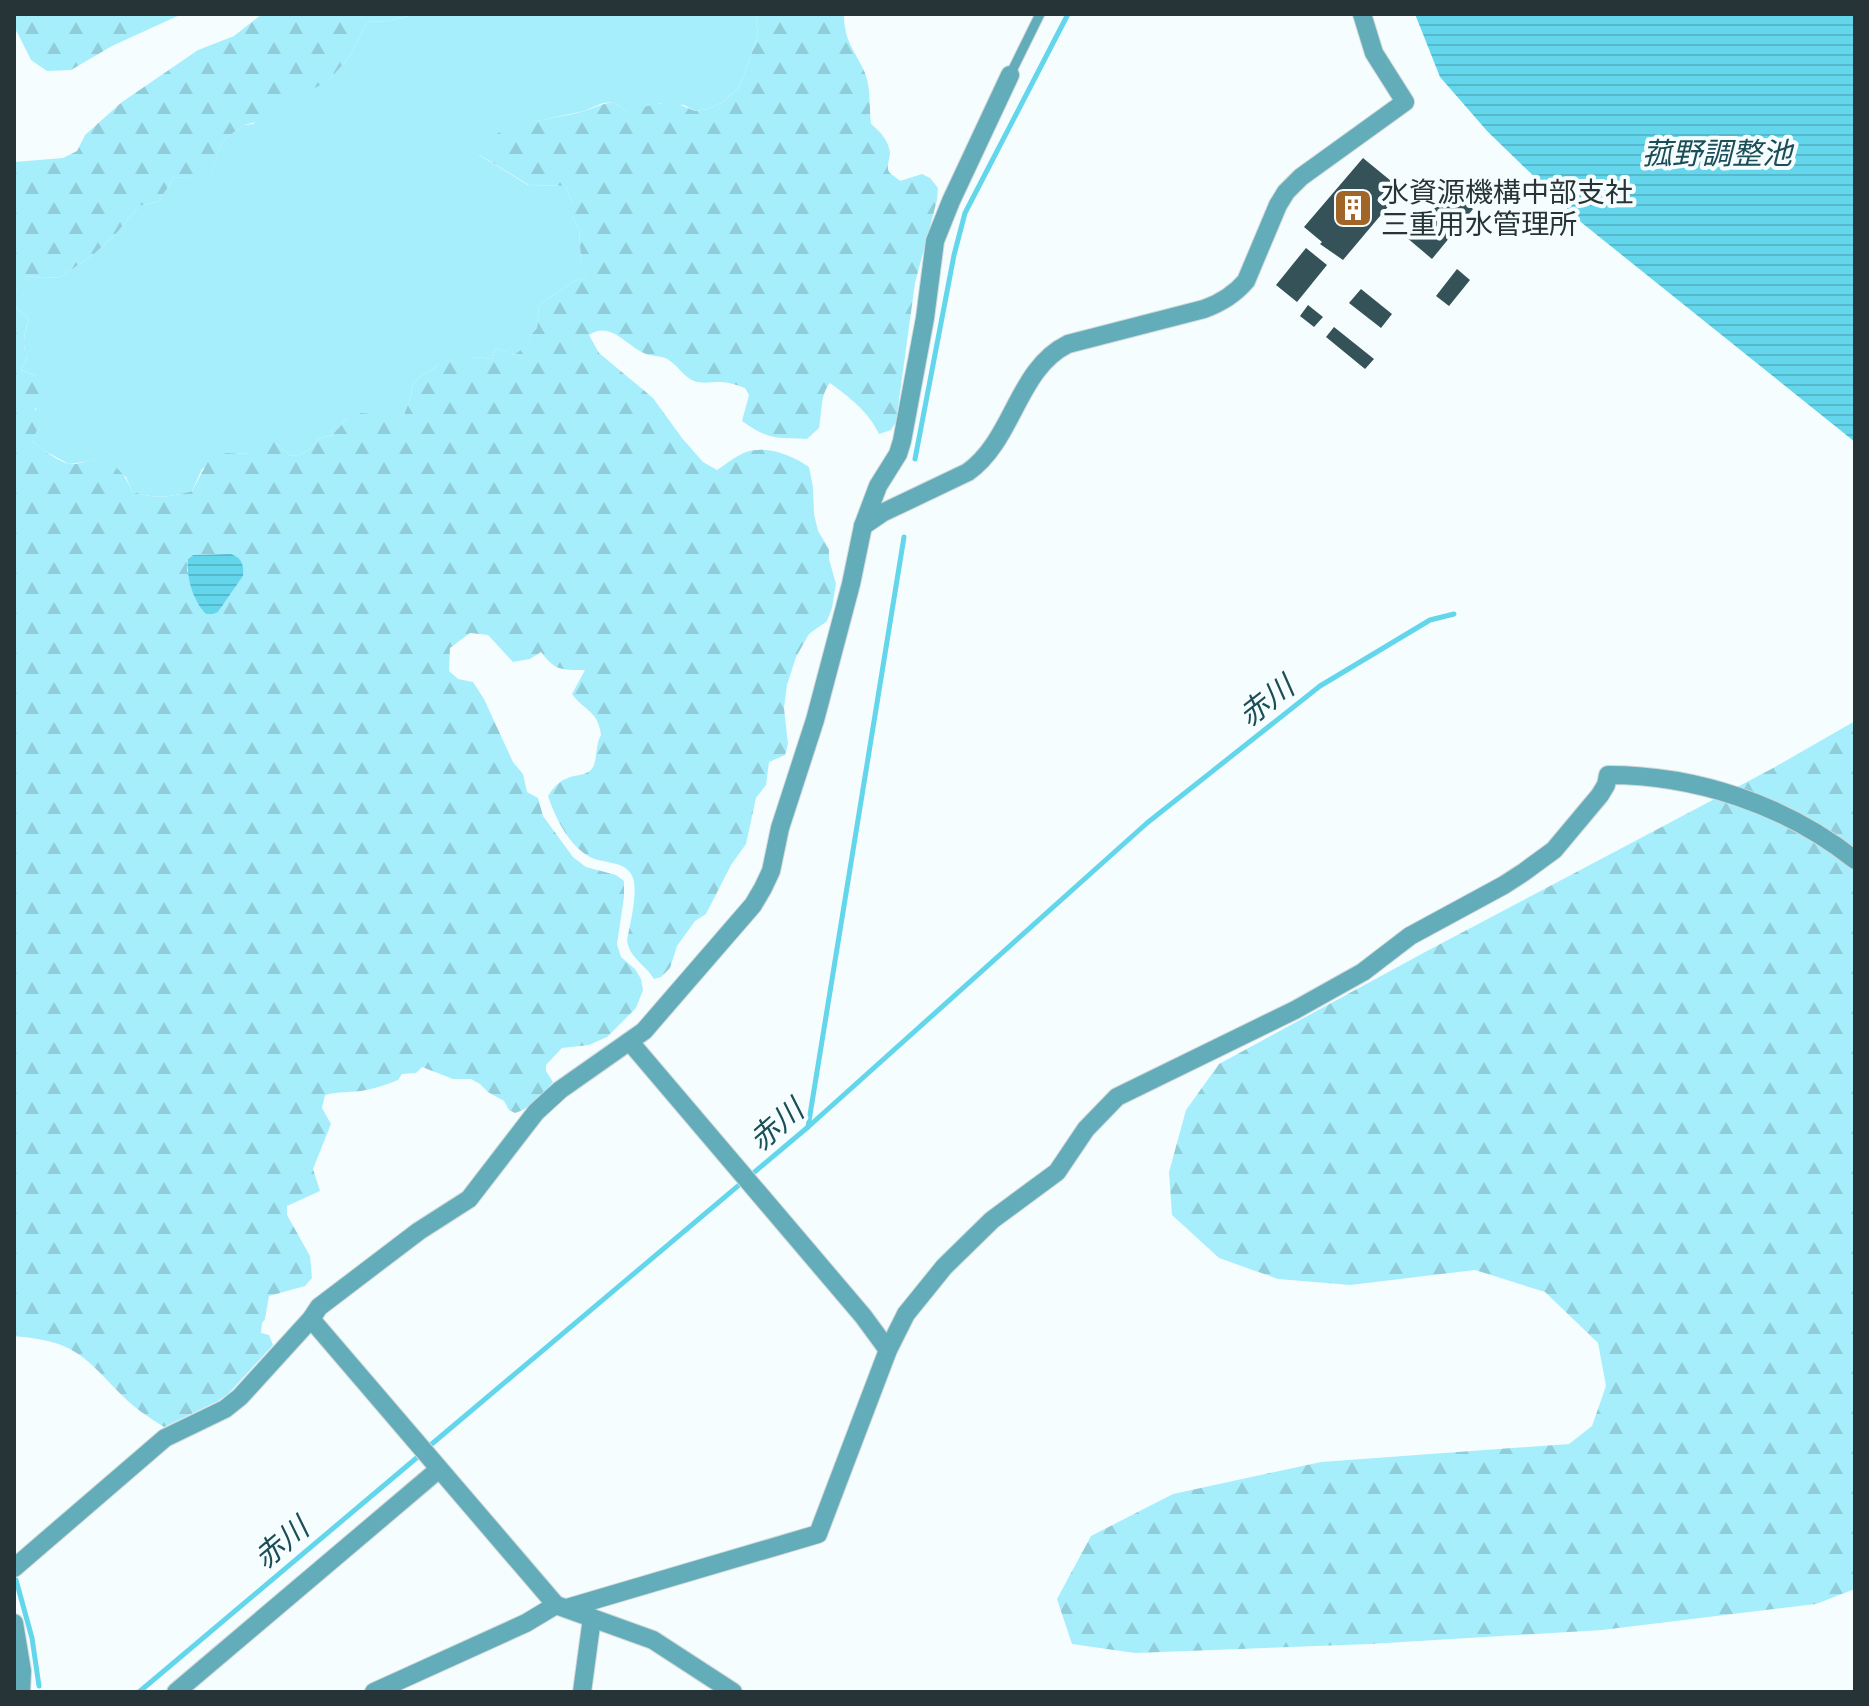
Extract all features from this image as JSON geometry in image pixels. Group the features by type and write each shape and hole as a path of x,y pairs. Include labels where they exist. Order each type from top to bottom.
{"street":[{"path":"863,526 882,513 980,464 999,439 1034,374 1055,351 1068,344 1216,305 1237,291 1246,281 1286,192 1301,177 1405,102 1374,53 1362,14"},
{"path":"14,1568 165,1438 225,1409 240,1397 319,1307 419,1231 469,1199 536,1112 560,1090 644,1031 753,905 771,871 780,828 815,720 863,526 878,486 898,454 902,441 925,318 935,241 1010,75"},
{"path":"374,1692 562,1606 818,1534 888,1350 906,1314 944,1267 992,1220 1057,1172 1086,1129 1117,1097 1295,1010 1363,972 1410,936 1524,872 1554,850 1600,795 1608,775 1653,777 1691,784 1754,803 1801,824 1855,860"},
{"path":"630,1042 863,1316 888,1350"},
{"path":"311,1319 435,1465 562,1606 653,1640 733,1692"},
{"path":"176,1692 435,1465"},
{"path":"582,1692 592,1618"},
{"path":"14,1623 22,1671 21,1692"}],"lane":[{"path":"1010,75 1040,14"},
{"path":"14,1688 21,1692"}],"green space":[{"path":"14,14 182,14 112,46 71,70 47,71 31,60 14,29"},
{"path":"262,14 417,14 367,22 351,55 331,78 317,87 284,99 269,119 244,125 222,141 210,177 174,178 159,201 139,206 94,254 61,277 28,276 14,292 14,162 63,158 77,151 85,135 122,102 198,50 234,36"},
{"path":"417,14 758,14 758,34 740,86 723,102 707,109 695,111 684,105 660,103 625,111 614,102 603,103 584,111 533,122 479,155 528,185 566,186 572,203 572,216 579,229 581,262 588,277 578,279 539,305 537,328 527,346 514,355 496,348 492,359 474,357 438,365 421,375 412,386 403,417 347,419 332,435 318,439 300,455 290,456 276,443 252,454 226,453 202,469 192,491 177,495 154,497 139,494 132,491 126,477 96,460 69,464 41,449 31,440 35,435 37,376 21,370 27,356 24,342 29,319 14,305 21,283 28,276 61,277 115,235 139,206 159,201 174,178 210,176 222,141 244,125 253,124 284,99 331,78 351,55 367,22"},
{"path":"758,14 844,14 848,39 867,79 871,124 889,148 889,172 900,181 922,174 938,188 915,283 896,422 891,430 879,434 864,412 830,383 823,399 819,428 807,439 773,437 742,421 749,395 745,388 694,381 667,359 639,351 619,336 605,331 589,335 599,353 653,398 703,462 717,470 742,454 762,450 787,455 809,467 814,514 818,531 829,549 836,584 827,621 809,634 796,657 787,685 784,708 788,744 785,755 769,762 766,785 756,798 746,844 731,865 706,914 695,921 677,946 670,968 654,979 628,946 635,892 630,872 620,865 595,859 582,852 559,822 548,796 559,783 588,772 595,763 601,735 597,720 572,694 585,670 560,668 541,652 530,659 513,662 488,635 470,633 450,648 449,671 458,679 473,682 513,762 523,774 527,792 538,798 543,816 573,857 586,867 616,875 624,881 617,944 621,957 641,979 643,990 636,1008 607,1037 589,1045 562,1048 546,1065 553,1082 531,1105 515,1113 504,1101 471,1079 453,1079 422,1067 416,1073 402,1074 398,1080 378,1087 325,1095 322,1108 331,1124 313,1169 320,1191 287,1206 287,1215 310,1256 312,1278 305,1286 269,1296 261,1333 269,1335 273,1345 228,1394 164,1427 133,1406 77,1353 55,1343 14,1336 14,305 29,319 24,342 27,356 21,370 37,376 39,397 35,409 41,421 32,441 66,463 95,460 108,463 122,474 132,491 139,494 162,497 192,491 209,459 226,453 251,454 253,443 264,438 276,443 290,456 300,455 318,439 332,435 347,419 361,413 403,417 412,386 421,375 455,359 492,359 496,348 514,355 526,346 537,328 539,305 578,279 587,277 581,262 579,229 572,216 572,203 566,186 529,185 478,154 484,144 517,126 614,102 625,111 671,101 695,111 723,102 740,86 758,34","holes":["231,554 243,576 218,612 187,571 188,559 193,555"]},
{"path":"1855,721 1855,1589 1816,1604 1602,1630 1370,1644 1135,1653 1072,1644 1057,1599 1091,1536 1173,1494 1321,1462 1569,1444 1592,1426 1606,1386 1598,1343 1545,1292 1475,1270 1350,1285 1278,1279 1219,1258 1172,1215 1169,1172 1186,1110 1219,1064 1775,767"}],"water":[{"name":"菰野調整池","path":"1415,14 1855,14 1855,442 1582,223 1488,132 1440,77"},
{"path":"231,554 242,562 243,576 218,612 206,614 191,588 188,559 193,555"}],"building":[{"name":"水資源機構中部支社 三重用水管理所","path":"1363,158 1402,190 1343,260 1320,244 1322,242 1304,227"},
{"path":"1448,188 1473,209 1432,259 1406,237"},
{"path":"1306,248 1327,265 1297,302 1276,285"},
{"path":"1457,269 1470,280 1449,306 1436,296"},
{"path":"1361,289 1392,314 1381,328 1349,303"},
{"path":"1308,305 1323,317 1314,327 1300,316"},
{"path":"1334,327 1374,359 1365,369 1326,337"}],"waterway":[{"path":"915,459 954,255 965,213 1068,14"},
{"path":"808,1127 904,537"},
{"name":"赤川","path":"427,1448 808,1127 1147,823 1320,686 1430,620 1454,614"},
{"name":"赤川","path":"139,1692 420,1455"},
{"path":"16,1580 32,1638 39,1686"}],"place":[{"name":"水資源機構中部支社 三重用水管理所","path":"1353,208"}]}
